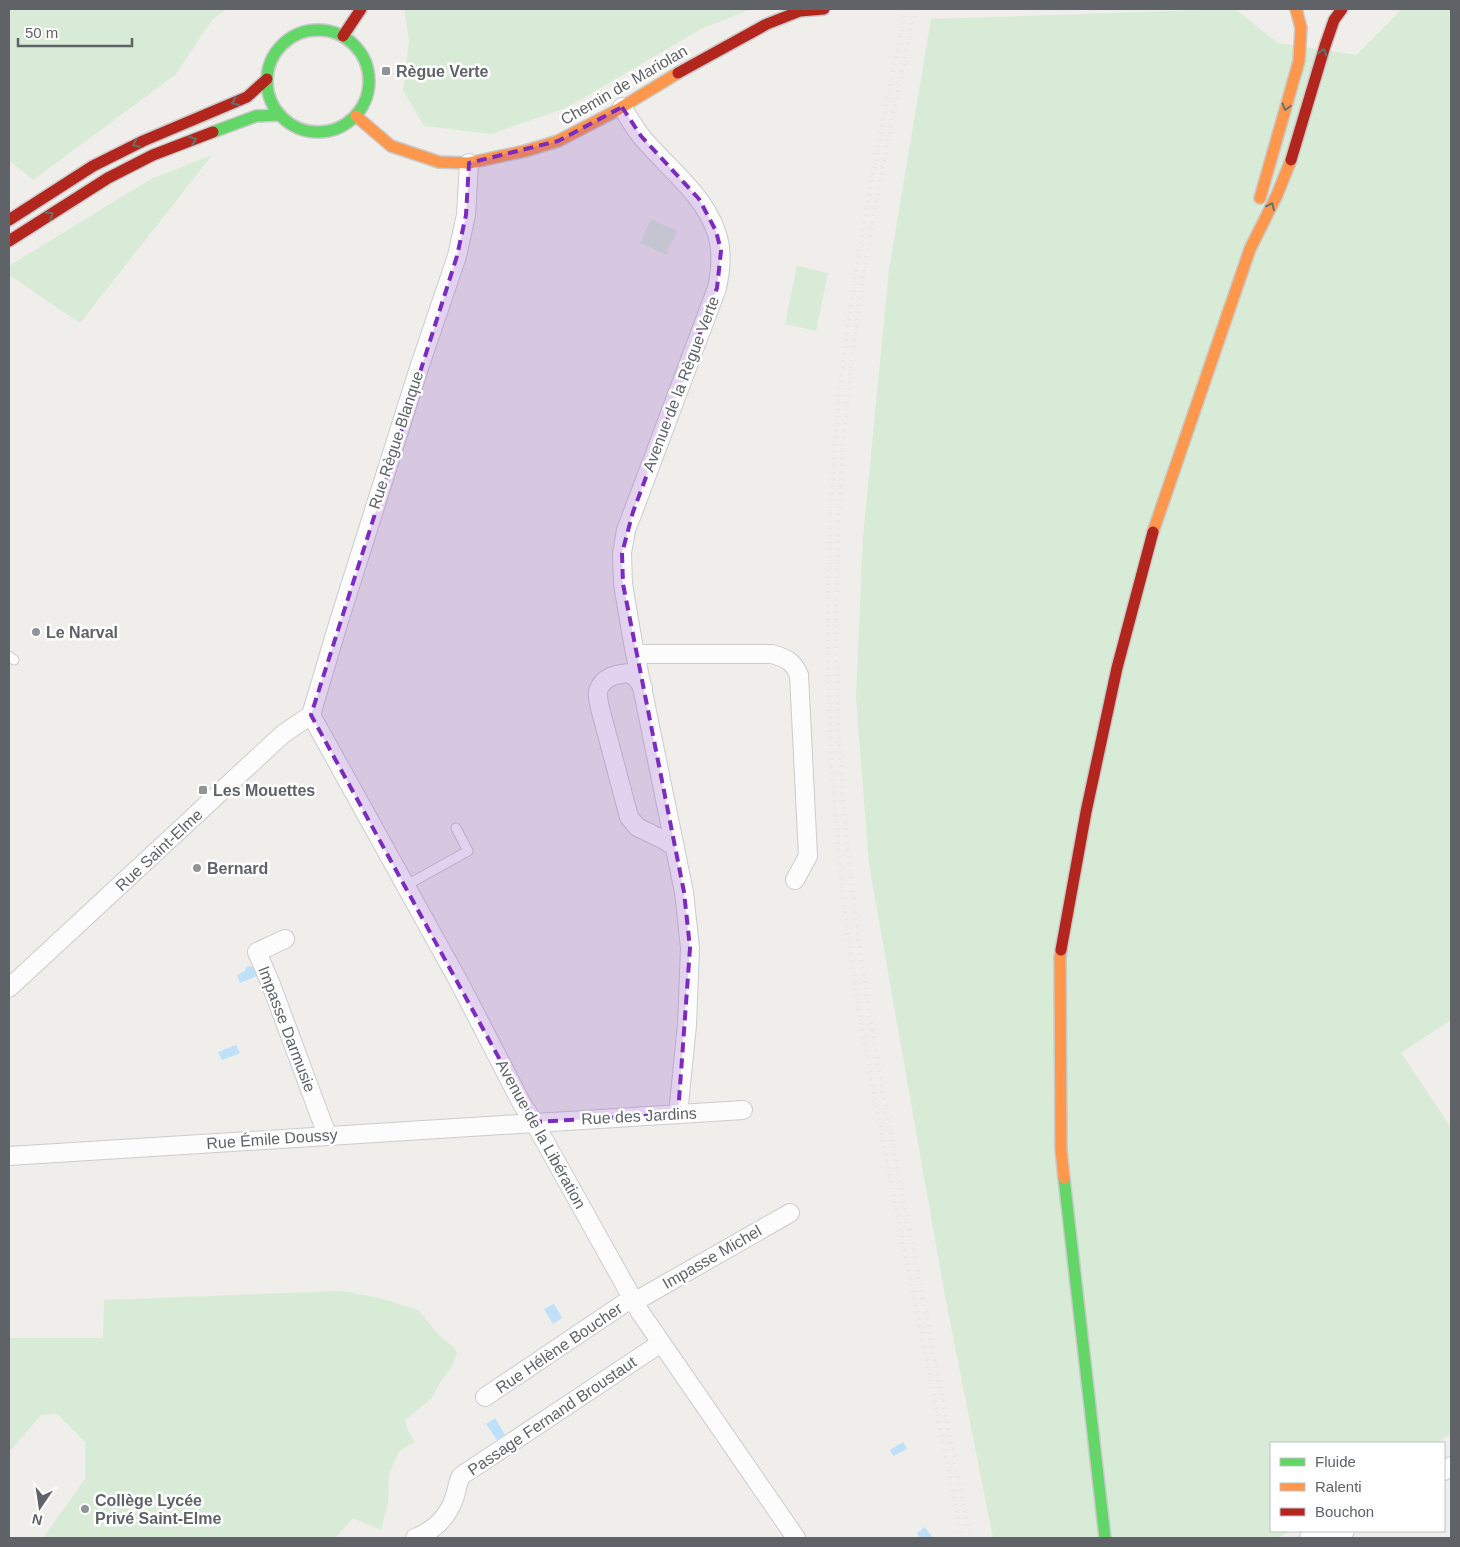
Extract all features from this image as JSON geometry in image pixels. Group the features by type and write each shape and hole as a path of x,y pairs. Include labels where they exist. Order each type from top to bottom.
{"main road":[{"path":"343,36 361,9"},
{"name":"Chemin de Mariolan","path":"356,116 391,146 439,162 469,163 525,151 558,141 622,107 691,65 767,24 800,11 824,9"},
{"path":"1250,249 1261,189 1299,61 1302,42 1299,14 1296,9"},
{"path":"1105,1538 1061,1150 1060,958 1086,812 1116,668 1155,525 1250,249 1277,194 1293,155 1325,46 1334,20 1342,9"},
{"path":"310,30 327,30 343,36 355,46 364,58 369,73 369,88 364,103 356,116 332,130 318,132 291,124 280,115 271,98 267,79 275,54 293,36 310,30"},
{"path":"9,220 94,166 143,141 247,97 267,79"},
{"path":"9,241 108,178 153,155 256,116 280,115"}],"street":[{"name":"Avenue de la Règue Verte","path":"622,107 641,136 699,199 716,231 720,251 720,271 717,288 626,530 622,553 623,584 684,892 690,948 687,1025 678,1114"},
{"name":"Rue Règue Blanque","path":"311,715 338,620 457,256 466,215 469,163"},
{"path":"636,654 772,654 786,658 794,665 799,675 808,856 795,880"},
{"path":"643,688 630,673 616,674 606,680 598,692 600,708 629,817 637,827 674,847"},
{"name":"Avenue de la Libération","path":"311,715 459,982 522,1104 534,1122 633,1300 796,1538"},
{"name":"Rue Saint-Elme","path":"9,988 283,734 311,715"},
{"name":"Impasse Darmusie","path":"285,939 257,952 327,1135"},
{"name":"Rue des Jardins","path":"534,1122 743,1110"},
{"name":"Rue Émile Doussy","path":"9,1156 534,1122"},
{"name":"Impasse Michel","path":"633,1300 790,1213"},
{"name":"Rue Hélène Boucher","path":"485,1397 633,1300"},
{"name":"Passage Fernand Broustaut","path":"415,1538 428,1533 437,1526 449,1510 455,1498 457,1484 461,1476 661,1343"}],"lane":[{"path":"405,886 468,851 456,828"}],"highlighted area":[{"path":"622,107 641,136 699,199 716,231 721,251 717,288 633,512 622,553 623,584 684,892 690,948 678,1114 534,1122 311,715 457,256 466,215 469,163 558,141"}],"green space":[{"path":"9,9 226,9 212,20 175,75 33,180 9,160"},
{"path":"404,9 751,9 701,29 568,107 491,134 424,126 403,90 409,41"},
{"path":"1235,9 1278,43 1356,55 1402,9 1451,9 1451,1020 1401,1053 1451,1128 1451,1434 1438,1442 1270,1442 1270,1532 1288,1532 1277,1538 993,1538 945,1296 869,864 856,698 863,537 889,270 931,19"},
{"path":"212,155 80,323 9,275 9,266 151,179"},
{"path":"651,219 677,231 666,255 640,243"},
{"path":"797,266 828,273 816,331 785,324"},
{"path":"342,1291 380,1298 418,1310 457,1353 451,1368 431,1399 405,1420 408,1431 415,1442 399,1451 389,1474 388,1503 381,1530 353,1518 335,1538 43,1538 85,1479 85,1442 57,1414 41,1415 9,1452 9,1338 103,1338 104,1300"}],"water":[{"path":"248,966 253,967 257,976 240,983 237,975 245,971"},
{"path":"236,1045 240,1053 222,1060 218,1052"},
{"path":"554,1304 562,1318 553,1324 544,1309"},
{"path":"495,1418 505,1435 497,1440 486,1424"},
{"path":"903,1442 907,1449 893,1456 890,1450"},
{"path":"925,1527 933,1538 920,1538 917,1533"}],"railway":[{"path":"906,9 864,222 844,355 831,509 828,612 829,697 837,833 854,974 881,1131 962,1538"},
{"path":"915,9 872,222 851,368 840,484 836,601 838,718 847,848 874,1041 897,1169 970,1538"}],"traffic: fast":[{"path":"318,30 337,34 354,45 365,62 369,81 365,100 354,117 337,128 318,132 299,128 282,117 271,100 267,81 271,62 282,45 299,34 318,30"},
{"path":"213,132 256,116 280,115"},
{"path":"1064,1178 1105,1538"}],"traffic: slow":[{"path":"1260,198 1299,61 1301,28 1296,9"},
{"path":"356,116 391,146 439,162 469,163 525,151 558,141 612,113 678,73"},
{"path":"1153,532 1250,249 1277,195 1291,160"},
{"path":"1061,950 1061,1150 1064,1178"}],"traffic: jam":[{"path":"343,36 361,9"},
{"path":"678,73 767,24 800,11 824,9"},
{"path":"1291,160 1325,46 1334,20 1342,9"},
{"path":"9,220 93,166 143,141 247,97 267,79"},
{"path":"9,241 108,178 153,155 213,132"},
{"path":"1061,950 1086,812 1117,668 1153,532"}],"place":[{"name":"Règue Verte","path":"386,71"},
{"name":"Le Narval","path":"36,632"},
{"name":"Les Mouettes","path":"203,790"},
{"name":"Bernard","path":"197,868"},
{"name":"Collège Lycée Privé Saint-Elme","path":"85,1509"}]}
